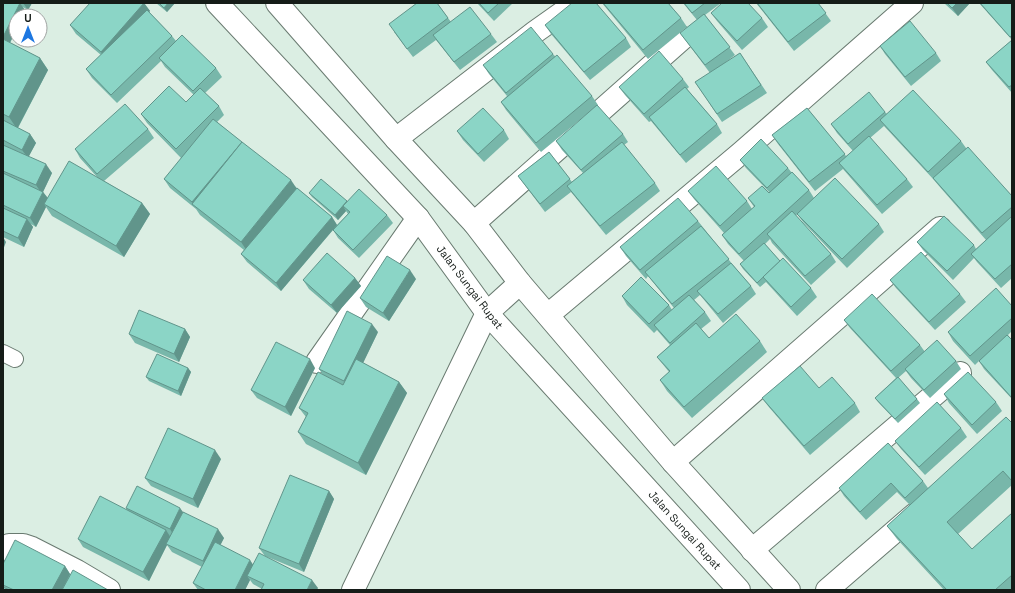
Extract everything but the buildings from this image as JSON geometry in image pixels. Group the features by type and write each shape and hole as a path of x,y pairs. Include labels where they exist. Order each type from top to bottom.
{"street":[{"name":"Jalan Sungai Rupat","path":"217,3 418,218 487,313 739,590"},
{"path":"277,3 396,139 474,223 520,283 673,462 789,590"},
{"path":"396,139 528,37 576,3"},
{"path":"548,315 741,153 912,3"},
{"path":"474,223 682,38"},
{"path":"317,362 418,218"},
{"path":"673,462 940,228"},
{"path":"353,590 487,313 520,283"},
{"path":"752,550 960,373"},
{"path":"826,590 932,499"},
{"path":"3,549 10,545 22,545 32,548 77,571 109,590"}]}
